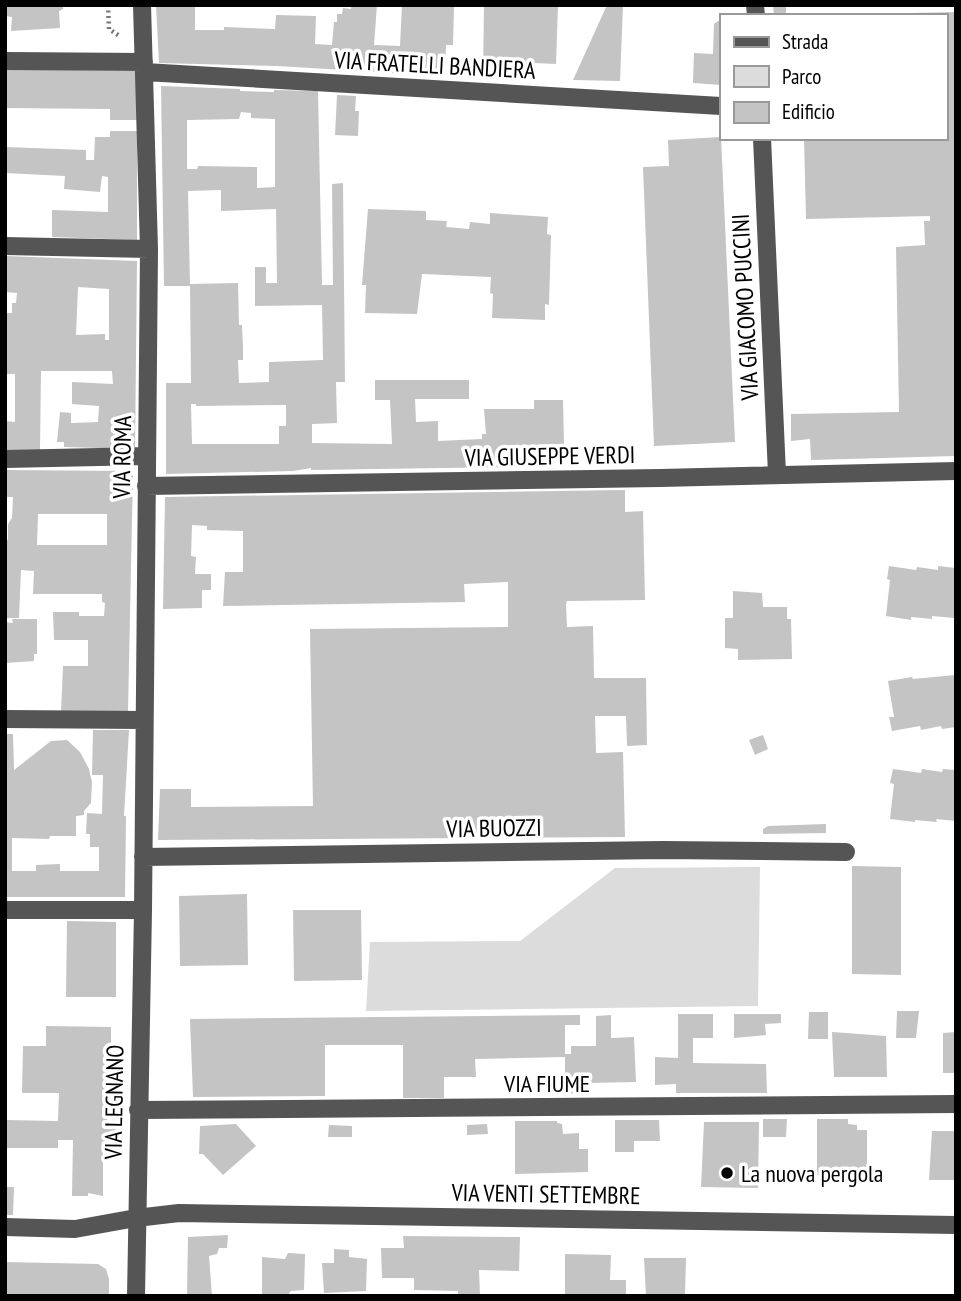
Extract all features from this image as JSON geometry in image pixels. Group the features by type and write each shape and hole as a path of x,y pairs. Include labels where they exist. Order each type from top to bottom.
{"street":[{"name":"VIA ROMA","path":"142,5 149,249 143,910"},
{"name":"VIA FRATELLI BANDIERA","path":"5,61 145,67 720,106"},
{"name":"VIA GIACOMO PUCCINI","path":"762,140 777,474"},
{"path":"5,246 149,249"},
{"path":"5,459 146,456"},
{"name":"VIA GIUSEPPE VERDI","path":"146,486 956,471"},
{"path":"5,719 144,720"},
{"name":"VIA BUOZZI","path":"143,857 664,850 846,852"},
{"path":"5,910 143,910"},
{"name":"VIA LEGNANO","path":"136,1296 143,910"},
{"name":"VIA FIUME","path":"138,1110 956,1104"},
{"name":"VIA VENTI SETTEMBRE","path":"5,1227 75,1229 179,1213 956,1225"}],"green space":[{"path":"760,867 758,1006 366,1011 370,942 520,941 615,868"}],"building":[{"path":"5,5 63,5 63,9 59,11 60,28 11,31 12,17 5,16"},
{"path":"156,5 195,7 195,30 224,30 224,27 275,29 276,15 316,16 315,44 332,45 334,22 337,22 337,14 342,14 343,8 351,9 351,5 377,5 374,45 400,46 402,5 454,5 453,45 446,45 445,76 277,66 159,63"},
{"path":"484,5 558,5 556,64 535,63 534,79 483,76"},
{"path":"607,5 623,5 620,81 573,80"},
{"path":"773,5 786,5 786,14 774,14"},
{"path":"956,12 956,456 811,460 810,439 791,441 791,414 899,412 896,247 925,245 924,221 930,221 930,216 806,219 804,140 947,140 947,14 911,13"},
{"path":"720,21 720,85 693,83 694,53 713,54 714,24"},
{"path":"5,69 137,71 137,120 110,120 110,109 5,108"},
{"path":"161,86 240,91 318,91 322,285 333,285 332,184 343,183 345,382 336,382 337,423 312,424 312,443 392,444 390,400 375,400 375,380 469,380 469,399 415,399 416,422 438,421 438,441 482,439 482,434 486,434 484,409 534,409 534,400 563,400 564,444 507,446 508,467 311,468 293,471 166,474 166,383 191,383 190,286 164,286","holes":["241,112 251,113 251,118 275,119 275,187 257,188 257,167 198,166 197,169 187,169 187,120 239,119","221,190 221,211 276,209 277,283 266,283 266,267 255,267 255,306 322,305 323,360 269,362 269,382 239,383 238,360 243,360 243,348 242,325 239,325 238,283 190,284 188,191","191,404 286,405 286,426 279,426 279,444 192,444"]},
{"path":"337,95 356,96 355,111 359,111 358,136 335,135"},
{"path":"110,131 137,131 137,240 52,237 52,210 108,212 108,177 102,176 100,192 64,189 65,176 5,173 5,147 86,150 86,160 94,160 95,137 110,137"},
{"path":"720,137 721,140 735,442 654,446 643,167 669,166 668,140"},
{"path":"368,209 426,211 426,220 447,221 446,227 469,229 470,222 490,224 490,213 548,217 547,234 551,235 549,305 545,304 545,320 492,318 491,277 422,274 417,314 365,313 366,285 362,285"},
{"path":"5,256 137,261 135,449 64,447 64,442 57,442 60,412 71,413 71,423 98,422 99,406 72,404 72,382 113,384 112,371 41,371 40,450 5,450 5,421 15,422 15,374 5,374 5,313 12,313 12,303 16,303 17,293 5,292","holes":["78,287 109,289 109,340 105,340 105,334 76,335"]},
{"path":"5,470 133,471 128,711 61,712 63,666 88,666 88,640 54,640 53,612 104,616 105,603 102,602 102,594 33,594 34,571 21,570 19,618 5,618 5,545 8,539 8,524 12,518 13,497 5,497","holes":["38,514 107,514 107,545 37,545"]},
{"path":"625,490 625,512 643,511 645,600 567,601 566,604 567,627 593,626 594,678 646,678 647,745 627,746 626,716 595,716 596,753 623,752 625,837 158,840 160,789 191,789 191,807 313,806 310,629 508,627 508,582 464,584 465,602 223,606 225,572 243,572 243,531 207,530 207,526 192,525 191,556 196,557 195,574 211,574 211,590 202,590 202,608 163,609 165,497"},
{"path":"889,566 916,570 917,567 938,570 938,566 956,568 956,616 932,616 932,619 911,617 911,620 886,616"},
{"path":"733,591 762,593 763,607 787,607 787,619 791,619 792,659 738,660 738,649 725,648 725,618 733,618"},
{"path":"12,619 37,619 37,654 34,654 34,661 5,663 5,622 13,623"},
{"path":"955,675 956,727 942,729 941,726 921,730 920,726 892,731 889,717 894,717 888,681"},
{"path":"93,730 129,730 124,816 125,897 5,897 5,734 13,734 14,770 51,741 67,740 80,752 92,782 91,803 84,815 76,816 76,836 50,836 49,839 12,838 12,871 36,871 36,865 60,864 60,871 99,871 99,847 90,847 90,834 86,834 87,813 102,814 103,775 92,775"},
{"path":"763,735 768,749 755,755 749,740"},
{"path":"893,769 921,773 922,769 942,772 943,769 956,770 956,821 936,819 937,822 915,822 890,819 894,784 890,783"},
{"path":"826,824 826,833 763,834 763,829 768,826"},
{"path":"852,866 901,867 901,975 852,974"},
{"path":"247,894 248,965 180,966 179,896"},
{"path":"293,910 361,910 362,980 294,981"},
{"path":"67,921 116,922 116,997 66,997"},
{"path":"897,1011 919,1011 916,1038 896,1038"},
{"path":"809,1012 828,1012 828,1039 808,1039"},
{"path":"678,1014 713,1014 713,1038 693,1038 693,1063 766,1064 767,1093 676,1093 676,1084 655,1085 655,1057 678,1058"},
{"path":"734,1014 781,1014 781,1023 765,1024 766,1035 734,1038"},
{"path":"580,1015 580,1025 565,1025 565,1054 571,1054 571,1046 596,1046 596,1016 611,1015 611,1038 634,1037 636,1082 587,1083 587,1092 565,1094 565,1057 475,1059 476,1077 444,1077 444,1098 403,1098 403,1045 325,1045 325,1096 193,1097 190,1019"},
{"path":"46,1026 111,1027 111,1056 107,1056 107,1121 121,1120 122,1143 103,1143 103,1196 88,1193 88,1196 72,1196 73,1140 58,1140 58,1148 5,1148 5,1120 58,1121 59,1093 22,1093 23,1046 46,1046"},
{"path":"832,1032 886,1036 887,1077 834,1077"},
{"path":"956,1032 956,1073 943,1073 943,1033"},
{"path":"763,1119 787,1119 786,1137 763,1137"},
{"path":"817,1119 848,1119 848,1124 857,1125 857,1130 867,1130 867,1175 817,1175"},
{"path":"615,1120 659,1120 660,1141 634,1141 634,1152 615,1152"},
{"path":"515,1121 557,1121 562,1124 563,1134 579,1133 579,1149 588,1149 588,1172 515,1174"},
{"path":"704,1122 759,1122 758,1188 701,1187"},
{"path":"236,1124 256,1146 223,1175 203,1154 199,1154 200,1126"},
{"path":"487,1124 488,1134 467,1135 467,1125"},
{"path":"329,1125 352,1126 352,1137 328,1137"},
{"path":"932,1131 956,1131 956,1180 929,1180"},
{"path":"5,1187 14,1187 13,1215 5,1215"},
{"path":"228,1235 227,1248 219,1248 217,1254 209,1256 212,1296 187,1296 188,1237"},
{"path":"403,1236 520,1237 519,1271 479,1270 480,1296 458,1296 458,1291 414,1290 414,1278 382,1278 381,1248 404,1248"},
{"path":"334,1249 349,1250 349,1257 367,1259 366,1291 324,1293 322,1263 334,1263"},
{"path":"288,1253 305,1254 304,1290 291,1291 287,1296 262,1296 262,1257 285,1259"},
{"path":"565,1254 611,1255 610,1280 626,1280 626,1296 565,1296"},
{"path":"644,1258 686,1258 685,1296 646,1296"},
{"path":"5,1262 98,1264 106,1269 109,1296 5,1296"}],"place":[{"name":"La nuova pergola","path":"727,1173"}]}
